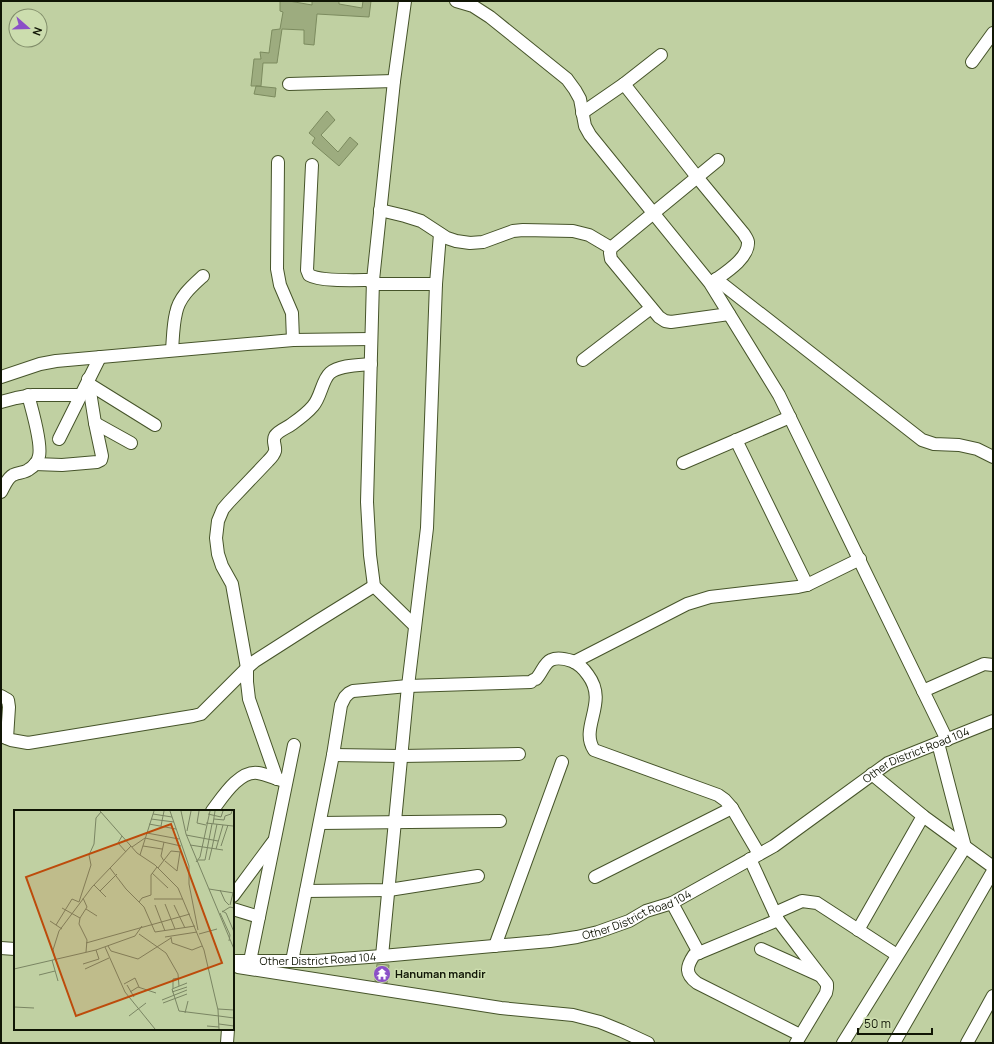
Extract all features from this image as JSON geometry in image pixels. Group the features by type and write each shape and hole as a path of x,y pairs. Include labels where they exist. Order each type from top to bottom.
{"street":[{"path":"405,1 394,81 372,282 372,340 367,502 370,555 374,586 415,626"},
{"path":"456,1 472,6 490,17 567,79 576,90 580,99 582,114 590,135 653,213 713,281 922,440 934,444 959,445 977,449 993,457"},
{"path":"972,62 993,33"},
{"path":"582,114 661,55"},
{"path":"289,84 394,81"},
{"path":"624,84 744,234 748,242 746,252 739,262 713,281"},
{"path":"718,160 611,248 610,253 611,259 651,308 665,321 671,322 729,314"},
{"path":"278,162 277,269 280,284 292,313 293,340"},
{"path":"312,165 307,270 309,275 314,278 322,279 436,284"},
{"path":"380,210 405,216 421,222 447,238 456,241 470,243 483,242 513,231 523,230 573,231 589,235 611,248"},
{"path":"382,956 408,686 427,528 436,284 440,234"},
{"path":"172,350 176,313 180,301 192,286 203,276"},
{"path":"713,281 729,314 779,395 923,691 943,741 965,847 843,1043"},
{"path":"584,360 651,308"},
{"path":"1,377 50,362 293,340 372,340"},
{"path":"59,439 100,358"},
{"path":"282,780 249,699 247,668 232,584 222,566 218,554 216,538 218,521 223,509 274,454 276,449 274,437 279,431 293,423 313,406 318,399 330,373 349,365 371,364"},
{"path":"35,464 62,465 97,462 101,460 102,456 89,382"},
{"path":"89,382 155,425"},
{"path":"1,402 28,395 80,395"},
{"path":"1,492 13,475 27,471 39,458 39,442 28,395"},
{"path":"683,463 790,417"},
{"path":"95,423 131,443"},
{"path":"736,440 808,585"},
{"path":"574,662 687,604 710,596 808,585 860,559"},
{"path":"1,696 8,700 9,707 4,737 10,740 28,743 201,714 247,668 260,658 374,586"},
{"path":"292,961 320,823 341,705 345,697 353,691 408,686 531,682 536,679 546,664 551,660 558,659 574,662 585,670 593,681 596,690 596,701 589,735 590,744 594,750 718,795 732,808 754,857 777,917 822,976 827,984 827,988 826,993 798,1039 697,983 691,978 688,970 689,963 694,955 777,917 802,901 817,903 897,955"},
{"path":"923,691 984,664 993,665"},
{"name":"Other District Road 104","path":"234,967 250,961 315,961 550,941 598,932 629,921 646,911 672,902 774,846 888,763 993,722"},
{"path":"250,961 275,839 282,780 294,745"},
{"path":"333,755 402,756 519,754"},
{"path":"495,946 562,762"},
{"path":"213,810 243,775 257,772 282,780"},
{"path":"872,774 923,816 993,867"},
{"path":"595,877 732,808"},
{"path":"858,930 923,816"},
{"path":"320,823 500,821"},
{"path":"234,895 275,839"},
{"path":"894,1043 993,871"},
{"path":"306,891 389,890 478,876"},
{"path":"672,902 699,953"},
{"path":"234,909 259,917"},
{"path":"1,948 14,950"},
{"path":"761,949 822,976"},
{"path":"234,967 501,1008 573,1015 600,1022 622,1030 648,1043"},
{"path":"967,1043 993,996"},
{"path":"227,1043 228,1030"}],"building":[{"path":"280,1 312,5 312,1 339,1 339,4 362,8 363,1 371,1 369,17 317,14 314,45 304,44 304,30 282,29 277,63 263,63 261,86 251,86 254,59 261,59 260,52 269,53 272,30 280,29 283,12 280,11"},
{"path":"256,86 276,88 275,97 254,94"},
{"path":"327,111 335,120 321,135 338,152 350,137 358,144 339,166 312,143 315,138 309,133"},
{"name":"Hanuman mandir","path":"377,964 389,965 387,983 375,981"}],"place":[{"name":"Hanuman mandir","path":"382,974"}]}
